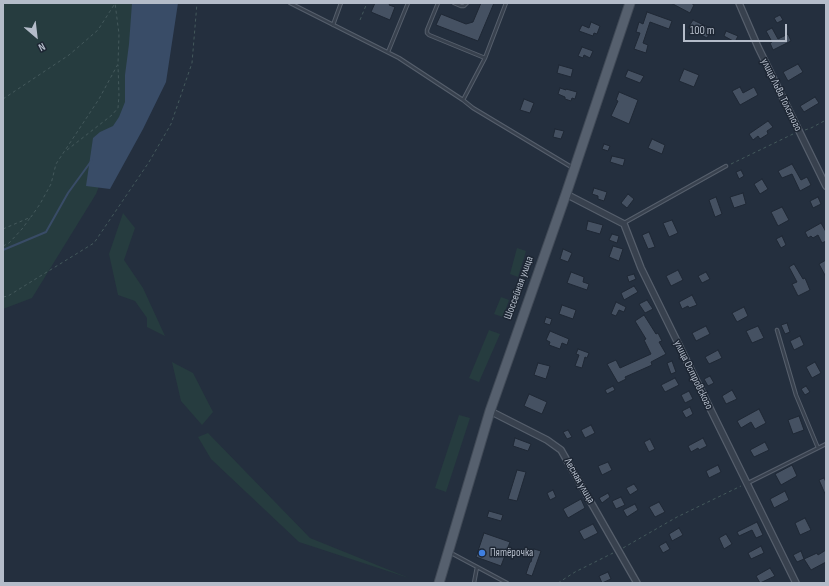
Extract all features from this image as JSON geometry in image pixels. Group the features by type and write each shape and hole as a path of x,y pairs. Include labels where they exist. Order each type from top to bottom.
{"main road":[{"name":"Шоссейная улица","path":"439,583 490,410 566,194 630,3"}],"street":[{"name":"улица Льва Толстого","path":"739,3 758,47 826,186"},
{"path":"566,194 624,224"},
{"name":"улица Островского","path":"624,224 641,268 796,583"},
{"name":"Лесная улица","path":"490,410 547,440 561,450 637,583"}],"lane":[{"path":"290,3 388,52 464,100 473,108 574,169"},
{"path":"333,24 342,3"},
{"path":"388,52 408,3"},
{"path":"438,3 427,33 485,58"},
{"path":"454,3 464,6 467,3"},
{"path":"464,100 485,58 506,3"},
{"path":"624,224 726,166"},
{"path":"777,330 796,395 818,448"},
{"path":"746,484 826,444"},
{"path":"448,551 507,583"},
{"path":"474,583 477,567"}],"path":[{"path":"65,152 108,118 118,108 120,95 118,64 119,34 115,3"},
{"path":"3,99 69,55 98,30 115,3"},
{"path":"3,297 8,296 94,243 149,162 171,124 192,64 197,3"},
{"path":"360,20 367,3"},
{"path":"3,246 9,243 22,230 40,204 50,184 56,164 99,99 118,64"},
{"path":"726,166 799,131 811,128 826,120"},
{"path":"3,229 30,217"},
{"path":"558,583 575,572 619,550 677,517 746,484"}],"green space":[{"path":"3,3 166,3 159,32 96,194 32,298 3,309"},
{"path":"123,213 135,228 124,260 143,288 165,336 147,327 147,318 135,301 118,295 109,254"},
{"path":"517,248 526,251 518,277 510,274"},
{"path":"501,297 509,300 503,317 494,314"},
{"path":"489,330 500,334 479,382 469,378"},
{"path":"172,362 193,373 213,412 202,425 181,401"},
{"path":"459,415 470,418 446,492 435,488"},
{"path":"208,433 310,538 409,578 299,542 211,459 198,437"}],"water":[{"path":"132,3 178,3 166,82 143,129 110,189 86,186 93,138 100,132 113,126 119,117 125,102 125,75"}],"building":[{"path":"375,3 390,3 389,5 395,7 390,20 371,12"},
{"path":"481,3 494,3 478,41 436,25 441,14 466,24 473,22"},
{"path":"671,3 691,3 694,5 690,13"},
{"path":"647,12 672,21 669,29 650,22 643,43 648,45 646,53 634,49 640,33 636,32 639,22 643,24"},
{"path":"780,15 783,20 777,23 774,18"},
{"path":"693,20 712,29 707,38 688,28"},
{"path":"591,22 600,26 597,34 594,33 593,36 579,31 582,25 589,28"},
{"path":"772,28 778,39 788,34 791,41 773,50 770,43 772,42 766,31"},
{"path":"726,31 738,36 735,42 724,36"},
{"path":"582,47 593,51 590,58 584,55 583,58 578,56"},
{"path":"798,64 803,72 788,81 783,72"},
{"path":"559,65 573,69 571,77 557,73"},
{"path":"684,69 699,75 694,87 679,81"},
{"path":"628,70 644,76 640,83 625,77"},
{"path":"740,87 743,93 754,87 758,95 740,105 732,91"},
{"path":"560,88 577,92 575,99 572,98 571,101 558,94"},
{"path":"619,92 638,100 629,124 611,116 618,101 616,100"},
{"path":"815,97 819,103 804,112 800,106"},
{"path":"524,99 534,103 530,113 520,110"},
{"path":"768,121 773,127 767,131 768,134 760,139 758,136 753,140 749,134"},
{"path":"555,129 564,131 561,139 553,137"},
{"path":"652,139 665,145 662,154 648,148"},
{"path":"604,144 610,146 608,151 602,149"},
{"path":"612,156 625,159 623,166 610,162"},
{"path":"792,164 801,180 807,177 811,185 800,191 792,174 782,178 778,171"},
{"path":"741,170 744,176 739,179 736,172"},
{"path":"762,179 768,189 760,194 754,184"},
{"path":"594,188 607,192 604,201 598,199 598,196 592,194"},
{"path":"743,193 746,204 734,208 730,197"},
{"path":"628,194 634,199 627,208 621,203"},
{"path":"716,197 722,214 715,217 709,200"},
{"path":"818,197 821,204 813,208 810,201"},
{"path":"782,207 789,220 778,226 771,212"},
{"path":"672,220 678,233 669,237 663,223"},
{"path":"588,221 603,225 600,234 586,230"},
{"path":"821,223 826,232 826,241 822,243 818,235 813,238 811,236 808,238 805,232"},
{"path":"649,232 655,247 648,249 642,235"},
{"path":"612,234 619,236 617,243 609,240"},
{"path":"782,236 786,245 781,248 776,239"},
{"path":"613,246 623,249 619,261 609,257"},
{"path":"563,249 572,253 568,262 560,259"},
{"path":"826,260 826,277 819,264"},
{"path":"794,264 803,279 805,278 810,290 798,296 792,284 797,282 789,267"},
{"path":"678,270 683,280 671,286 666,276"},
{"path":"571,272 584,277 583,282 589,284 587,290 567,283"},
{"path":"706,272 710,279 702,283 698,276"},
{"path":"634,274 636,279 629,282 627,276"},
{"path":"634,286 638,292 624,300 621,293"},
{"path":"692,295 697,305 689,308 688,306 682,309 679,302"},
{"path":"647,300 653,309 645,313 639,304"},
{"path":"616,302 626,307 624,312 619,310 616,316 611,314"},
{"path":"562,305 576,310 573,319 559,314"},
{"path":"744,307 748,316 737,322 732,313"},
{"path":"644,315 656,334 658,333 662,341 659,342 666,354 651,362 652,365 625,377 626,379 618,383 607,364 616,360 620,368 651,354 644,340 646,339 635,321"},
{"path":"546,317 552,319 550,325 544,323"},
{"path":"787,323 790,332 785,334 781,325"},
{"path":"706,326 710,334 696,341 692,333"},
{"path":"758,326 764,338 752,343 746,331"},
{"path":"550,331 569,339 567,345 562,343 560,349 549,345 550,342 546,340"},
{"path":"800,336 804,345 794,350 790,341"},
{"path":"578,349 589,353 587,358 585,357 582,368 575,366 579,355 576,354"},
{"path":"718,350 722,358 709,364 705,357"},
{"path":"672,361 676,372 671,374 667,363"},
{"path":"815,362 821,373 812,378 806,367"},
{"path":"538,363 550,366 546,379 534,375"},
{"path":"710,376 714,383 708,386 704,379"},
{"path":"675,378 679,385 665,392 661,385"},
{"path":"613,386 615,390 607,394 605,390"},
{"path":"806,386 810,392 805,395 801,389"},
{"path":"732,390 737,399 726,404 722,396"},
{"path":"689,391 693,399 685,403 681,395"},
{"path":"529,394 547,402 542,414 524,406"},
{"path":"690,407 693,414 686,418 682,411"},
{"path":"759,409 766,423 755,429 751,422 741,428 737,421"},
{"path":"799,416 804,430 793,434 788,420"},
{"path":"591,425 595,433 585,438 581,430"},
{"path":"568,430 572,437 567,439 563,432"},
{"path":"515,438 531,444 528,451 513,446"},
{"path":"703,438 707,446 699,450 698,448 691,452 688,446"},
{"path":"650,439 655,449 649,452 644,442"},
{"path":"765,442 769,450 754,457 750,450"},
{"path":"608,462 612,470 602,475 598,466"},
{"path":"718,465 721,472 709,478 706,471"},
{"path":"792,465 797,476 781,485 775,474"},
{"path":"517,470 526,472 517,501 508,499"},
{"path":"824,478 826,482 826,496 819,480"},
{"path":"634,484 638,490 630,495 626,488"},
{"path":"553,490 556,497 550,500 547,493"},
{"path":"785,491 789,500 774,508 770,499"},
{"path":"608,493 610,497 602,503 599,498"},
{"path":"621,497 625,505 616,509 612,501"},
{"path":"581,499 585,508 568,518 563,509"},
{"path":"659,502 665,512 655,517 649,507"},
{"path":"635,504 638,510 627,517 623,510"},
{"path":"489,511 503,515 501,521 487,517"},
{"path":"805,518 811,530 800,535 795,523"},
{"path":"757,522 763,535 756,538 752,530 739,536 737,532"},
{"path":"593,524 598,533 584,540 579,531"},
{"path":"679,528 683,535 672,541 669,534"},
{"path":"484,533 510,542 501,566 476,557"},
{"path":"726,534 732,544 724,549 719,538"},
{"path":"666,542 670,549 663,553 659,546"},
{"path":"761,546 764,553 751,559 748,553"},
{"path":"534,549 541,551 532,576 526,574"},
{"path":"826,550 826,562 811,570 804,559 817,553 818,555"},
{"path":"801,551 804,559 797,562 793,555"},
{"path":"770,568 775,576 760,583 756,576"},
{"path":"608,572 611,579 602,583 599,576"}],"waterway":[{"path":"3,250 46,232 68,193 92,160"}],"place":[{"name":"Пятёрочка","path":"482,553"}]}
